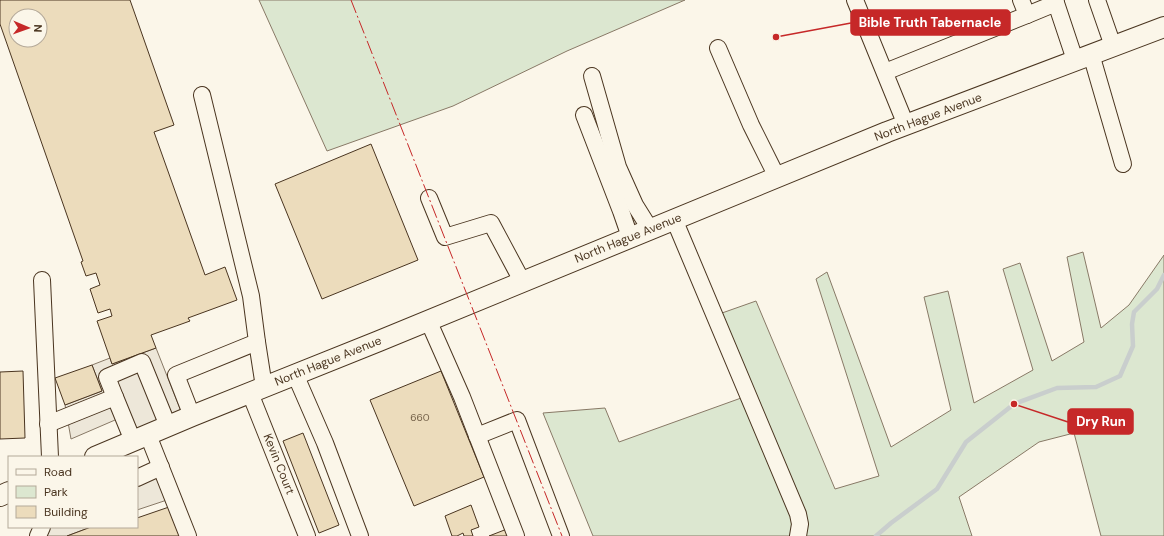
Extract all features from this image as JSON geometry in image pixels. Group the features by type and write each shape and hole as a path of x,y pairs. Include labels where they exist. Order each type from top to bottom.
{"main road":[{"name":"North Hague Avenue","path":"97,456 906,125 1083,57 1159,30"}],"street":[{"path":"856,0 906,125"},
{"path":"1097,0 1113,46"},
{"path":"885,72 1024,7 1056,1 1083,57 1123,164"},
{"path":"718,48 751,125 777,177"},
{"path":"592,76 618,167 635,205 650,229"},
{"name":"Kevin Court","path":"202,95 251,296 257,342 257,390 307,536"},
{"path":"584,115 630,238"},
{"path":"429,198 445,237 491,223 522,281"},
{"path":"674,219 798,514 800,524 798,536"},
{"path":"42,280 50,456"},
{"path":"428,320 462,397 516,536"},
{"path":"192,416 176,375 257,342"},
{"path":"168,426 142,362 107,377 115,397 140,438 161,468 188,536"},
{"path":"296,374 325,443 360,536"},
{"path":"48,424 115,397"},
{"path":"477,436 516,420 561,536"},
{"path":"138,478 161,468"}],"green space":[{"path":"259,0 685,0 567,51 453,106 327,151"},
{"path":"1083,252 1101,328 1129,305 1164,255 1164,536 1101,536 1074,433 1039,442 959,497 972,536 593,536 543,413 605,408 619,442 755,393 722,313 756,301 835,489 879,476 816,279 827,272 891,447 951,410 924,297 948,291 974,403 1033,370 1003,269 1020,263 1052,361 1084,342 1067,257"}],"shaded area":[{"path":"156,348 184,419 133,441 122,417 71,439 65,405 102,391 92,365 110,358 112,364"},
{"path":"161,467 173,498 138,510 138,478"},
{"path":"42,528 88,528 67,536 38,536"}],"building":[{"path":"0,0 130,0 174,125 154,132 205,275 225,267 237,300 188,318 190,321 151,335 156,348 112,364 97,321 112,316 110,309 98,313 90,289 100,285 96,273 86,276 81,262 83,261 8,48 48,48 48,8 8,8 8,47 0,24"},
{"path":"371,144 418,260 322,299 275,184"},
{"path":"92,365 102,391 65,405 55,378"},
{"path":"23,371 25,438 0,439 0,372"},
{"path":"441,371 484,477 414,506 370,400"},
{"path":"303,433 339,525 319,533 283,441"},
{"path":"471,505 479,527 471,530 473,536 464,536 463,533 457,536 452,536 445,516"},
{"path":"169,507 180,536 67,536 88,528 138,528 138,518"},
{"path":"507,529 510,536 489,536"}],"waterway":[{"path":"876,536 937,489 966,442 1014,404 1057,388 1096,387 1120,376 1133,346 1132,324 1134,312 1157,289 1164,275"}],"power":[{"path":"351,0 562,536"}],"place":[{"name":"Bible Truth Tabernacle","path":"776,37"},
{"name":"Dry Run","path":"1014,404"}]}
